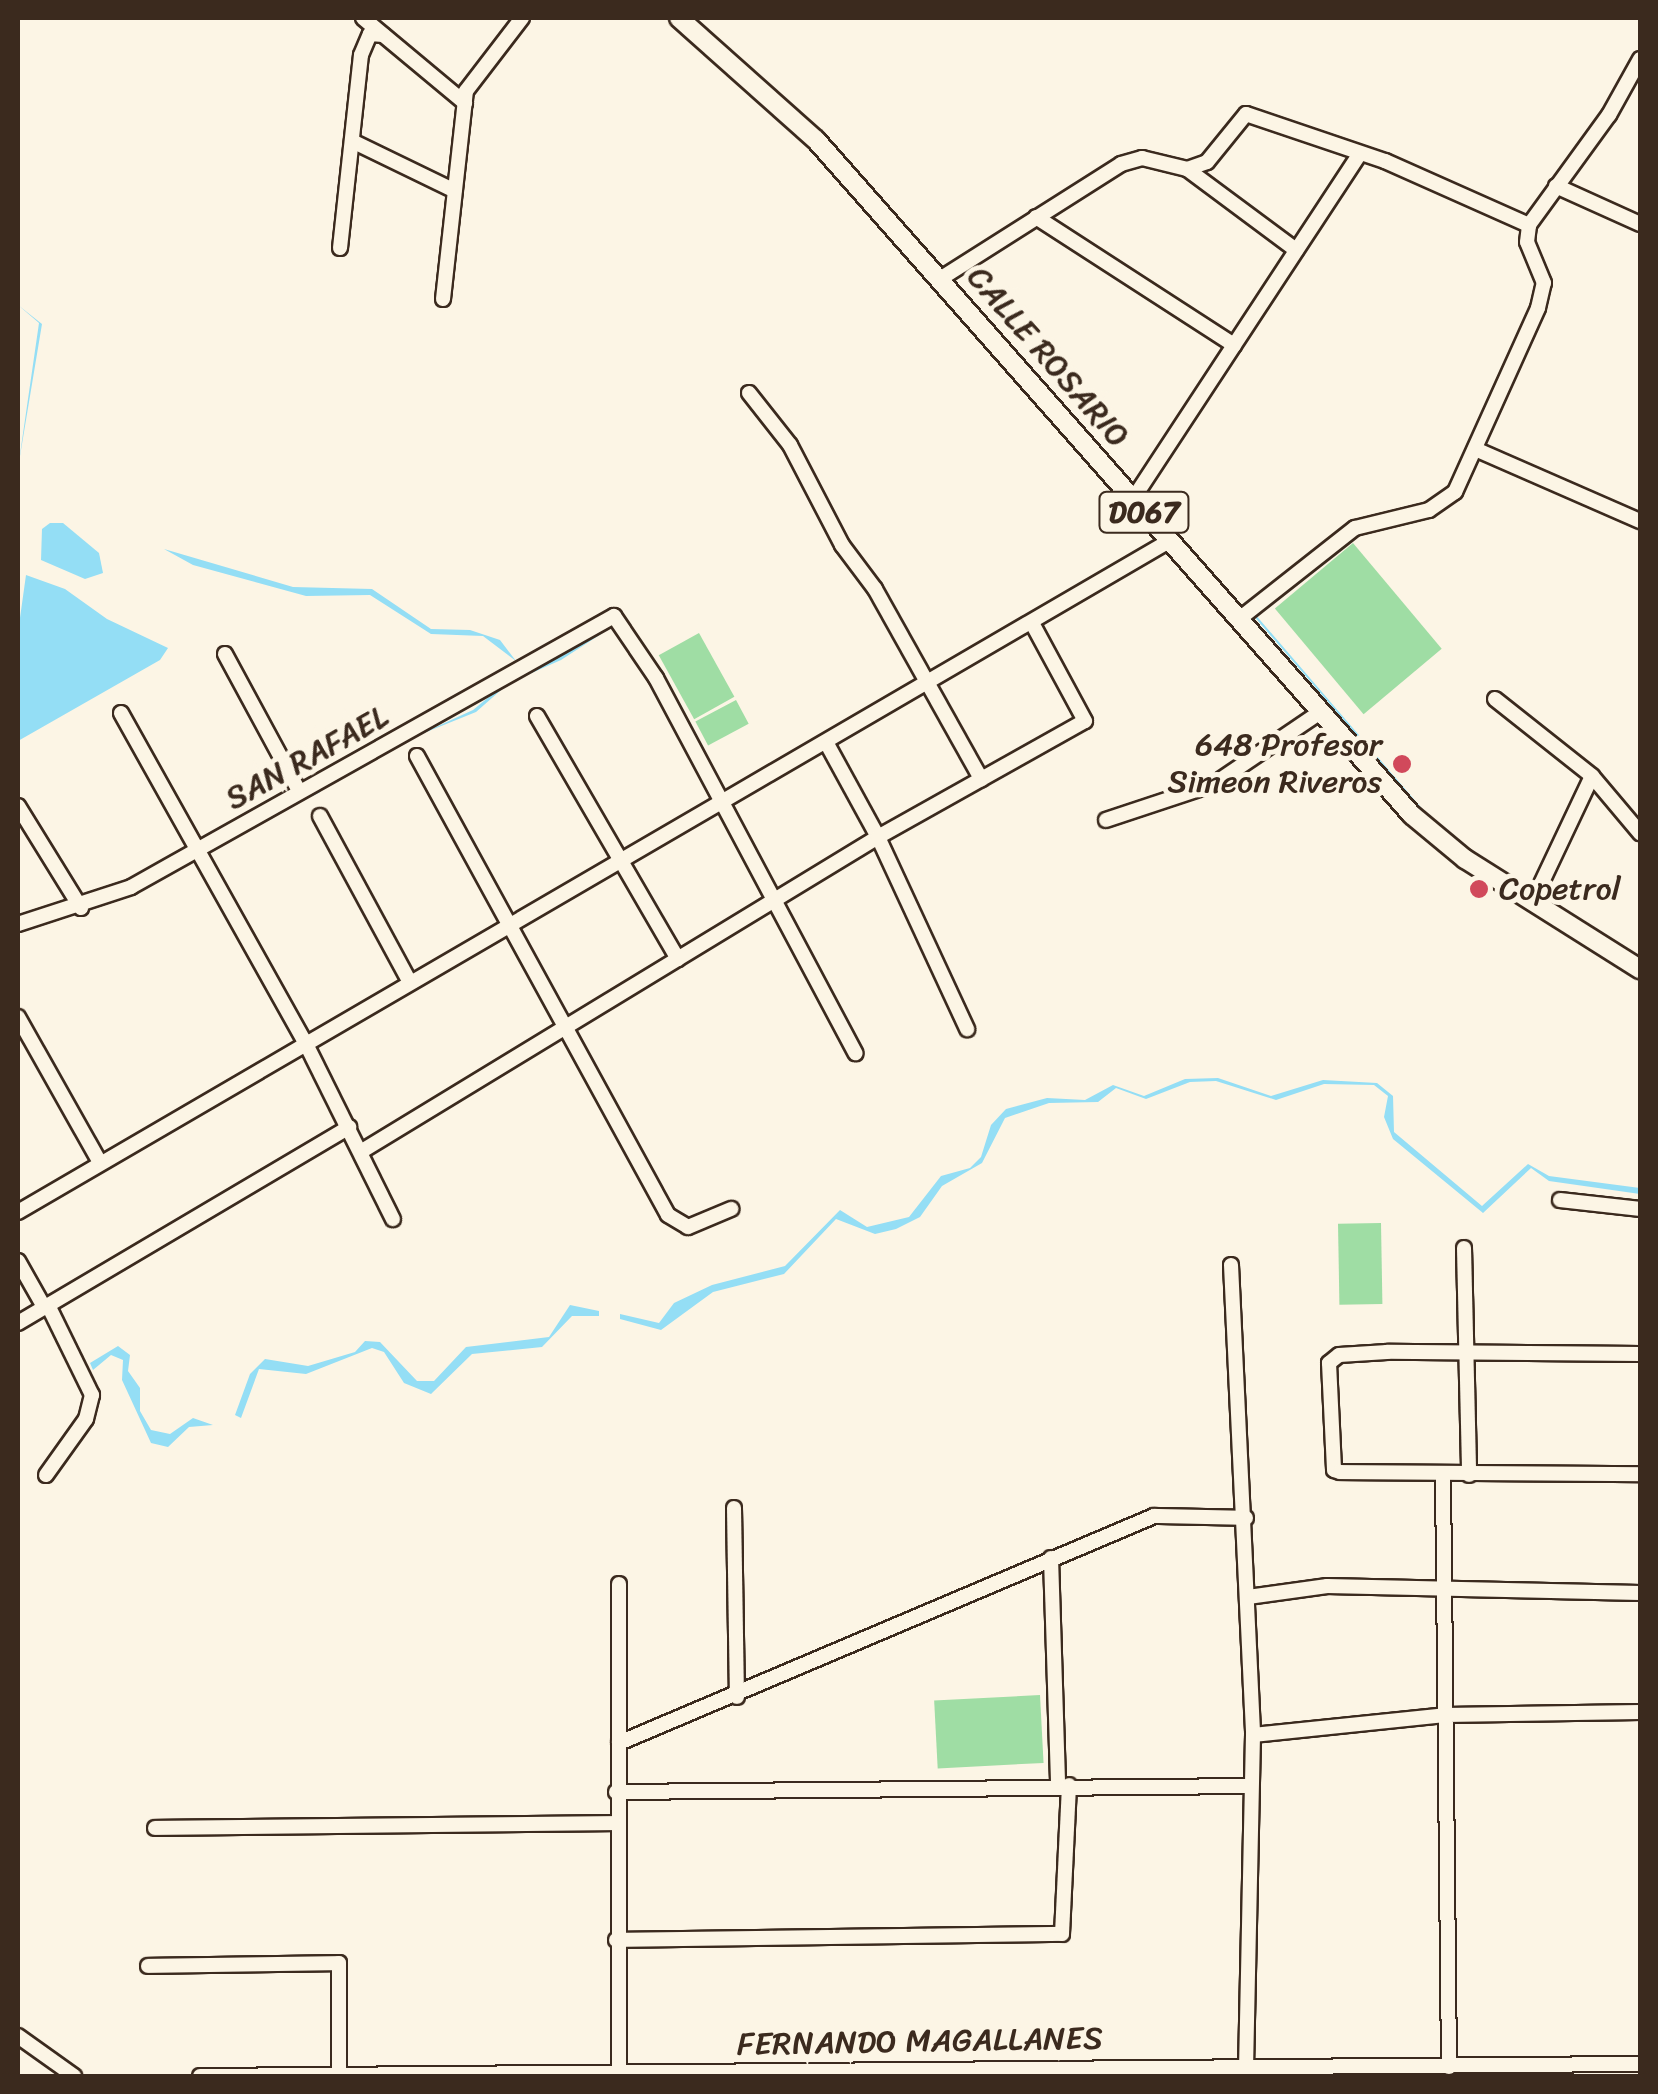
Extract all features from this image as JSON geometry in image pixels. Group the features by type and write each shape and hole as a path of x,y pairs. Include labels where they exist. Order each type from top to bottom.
{"main road":[{"name":"CALLE ROSARIO","path":"679,18 784,106 1320,713 1431,832 1532,903 1640,969"}],"street":[{"path":"363,18 464,103"},
{"path":"443,300 468,85 522,18"},
{"path":"340,248 363,46 370,34 383,34"},
{"path":"1238,620 1355,528 1446,501 1475,448 1542,296 1544,283 1527,242 1529,225 1640,64"},
{"path":"1187,169 1207,162 1246,114 1529,225"},
{"path":"352,141 455,191"},
{"path":"1133,498 1358,155"},
{"path":"940,279 1131,160 1156,158 1187,169 1296,250"},
{"path":"1556,186 1640,224"},
{"path":"1036,216 1234,345"},
{"path":"748,393 790,445 842,545 876,589 981,779"},
{"path":"1475,448 1640,521"},
{"path":"18,1212 99,1160 408,979 1033,625 1169,541"},
{"name":"SAN RAFAEL","path":"18,924 81,908 200,851 614,616 656,678 721,800"},
{"path":"362,1151 777,902 878,837 1086,719 1033,625"},
{"path":"224,654 300,791"},
{"path":"1495,700 1592,776 1640,833"},
{"path":"121,713 304,1040 393,1220"},
{"path":"1106,820 1214,784 1320,713"},
{"path":"536,716 678,959"},
{"path":"826,742 878,837 966,1030"},
{"path":"417,756 668,1215 688,1227 732,1208"},
{"path":"1532,903 1592,776"},
{"path":"721,800 855,1053"},
{"path":"18,806 81,908"},
{"path":"320,816 408,979"},
{"path":"18,1017 99,1160"},
{"path":"18,1322 349,1126"},
{"path":"1560,1200 1640,1209"},
{"path":"1464,1248 1469,1475"},
{"path":"18,1261 92,1395 86,1418 46,1475"},
{"path":"1231,1264 1246,1518 1253,1734 1248,1786 1246,2072"},
{"path":"1640,1354 1340,1355 1328,1363 1334,1470 1469,1475 1640,1474"},
{"path":"1443,1474 1448,2066"},
{"path":"734,1508 737,1697"},
{"path":"619,1743 737,1697 1154,1516 1246,1518"},
{"path":"616,1940 1062,1934 1063,1786 1051,1558"},
{"path":"618,1584 619,1743 614,1823 619,2075"},
{"path":"1248,1597 1327,1586 1444,1593 1640,1593"},
{"path":"1253,1734 1445,1715 1640,1712"},
{"path":"616,1792 1248,1786"},
{"path":"155,1828 614,1823"},
{"path":"148,1966 338,1963 339,2072"},
{"path":"21,2046 74,2076"},
{"name":"FERNANDO MAGALLANES","path":"200,2076 339,2072 1246,2072 1640,2064"}],"green space":[{"path":"1353,543 1442,649 1364,714 1275,609"},
{"path":"699,633 734,697 694,719 659,655"},
{"path":"736,700 749,724 708,745 695,722"},
{"path":"1381,1223 1382,1304 1339,1305 1338,1224"},
{"path":"1040,1695 1044,1763 938,1768 934,1701"}],"water":[{"path":"18,305 42,324 18,468 39,323"},
{"path":"1479,457 1625,519 1640,531 1480,458 1465,490 1451,504 1420,517 1356,532 1254,613 1425,812 1478,856 1424,813 1252,614 1355,532 1451,503"},
{"path":"50,523 63,523 99,553 103,573 85,579 41,560 42,529"},
{"path":"164,549 293,587 372,589 431,629 470,630 500,640 516,661 483,636 431,634 370,595 306,596 193,565"},
{"path":"26,575 65,589 107,619 168,648 160,660 18,741 18,632"},
{"path":"615,625 561,660 509,683 476,712 414,737 473,710 513,677"},
{"path":"1218,1078 1271,1096 1323,1080 1377,1083 1393,1096 1394,1132 1482,1206 1528,1164 1549,1176 1640,1188 1640,1194 1549,1181 1531,1168 1483,1213 1393,1139 1384,1117 1388,1096 1374,1085 1324,1084 1276,1100 1216,1081 1190,1082 1146,1099 1116,1088 1098,1102 1049,1103 1005,1118 982,1163 942,1186 920,1217 896,1229 875,1234 836,1219 784,1274 713,1292 661,1330 620,1319 620,1314 659,1323 674,1303 712,1285 785,1266 840,1210 867,1227 909,1217 941,1176 970,1168 981,1157 991,1125 1006,1109 1047,1098 1085,1100 1113,1085 1144,1096 1185,1079"},
{"path":"570,1305 599,1311 599,1316 572,1316 542,1347 472,1354 431,1394 404,1383 384,1352 372,1348 306,1374 259,1369 241,1418 235,1415 250,1374 265,1359 308,1366 355,1352 365,1341 380,1342 417,1381 434,1381 466,1347 549,1337"},
{"path":"118,1346 130,1355 128,1371 140,1388 140,1411 151,1430 170,1434 193,1418 213,1425 189,1427 168,1447 151,1443 122,1380 123,1360 111,1355 93,1370 90,1363"}],"waterway":[{"path":"310,795 318,791"}],"place":[{"name":"648 Profesor Simeon Riveros","path":"1402,764"},
{"name":"Copetrol","path":"1479,889"}]}
